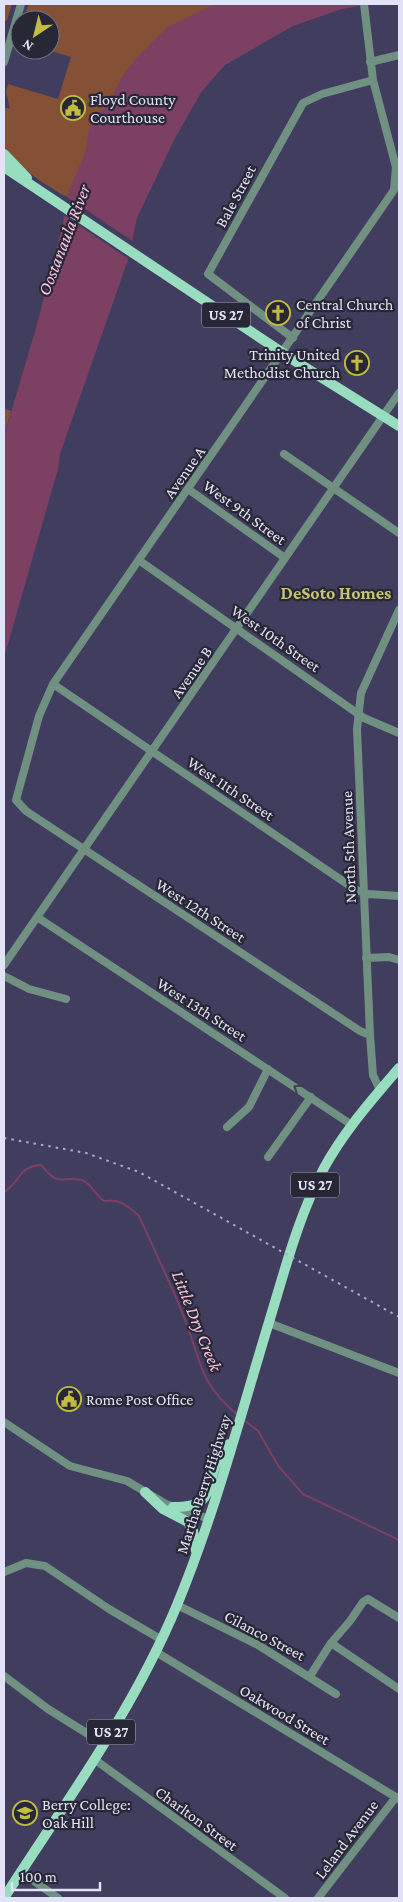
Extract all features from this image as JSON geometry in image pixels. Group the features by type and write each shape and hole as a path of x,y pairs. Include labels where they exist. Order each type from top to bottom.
{"main road":[{"path":"4,154 38,189"},
{"name":"US 27","path":"4,167 284,353 399,426"},
{"name":"Martha Berry Highway","path":"4,1898 104,1744 136,1691 162,1640 209,1520 228,1451 238,1428 300,1219 323,1169 352,1124 399,1068"},
{"path":"173,1507 198,1504 206,1498 217,1464 228,1451"},
{"path":"145,1492 163,1509 188,1522 194,1530 196,1555"}],"street":[{"path":"4,62 21,4"},
{"path":"364,4 373,80 399,178"},
{"path":"370,62 399,55"},
{"name":"Bale Street","path":"294,338 208,274 303,103 322,94 373,80"},
{"name":"Avenue A","path":"18,804 17,796 39,716 53,684 284,353 394,190 397,165"},
{"name":"Avenue B","path":"4,965 399,393"},
{"path":"284,454 399,533"},
{"name":"West 9th Street","path":"188,489 285,558"},
{"name":"West 10th Street","path":"140,561 364,718 399,733"},
{"name":"North 5th Avenue","path":"380,1090 373,1075 370,1035 357,730 361,693 399,610"},
{"path":"392,626 399,631"},
{"name":"West 11th Street","path":"53,684 356,890 399,896"},
{"name":"West 12th Street","path":"18,804 360,1032 370,1035"},
{"name":"West 13th Street","path":"37,918 352,1124"},
{"path":"366,958 389,957 399,960"},
{"path":"4,976 29,989 66,999"},
{"path":"227,1127 249,1107 268,1069"},
{"path":"268,1157 311,1097"},
{"path":"269,1322 399,1373"},
{"path":"4,1422 70,1466 117,1477 173,1507 209,1520"},
{"path":"4,1572 24,1564 45,1566 109,1609 162,1640"},
{"path":"310,1676 331,1643 363,1602 368,1599 399,1618"},
{"name":"Cilanco Street","path":"177,1605 258,1645 336,1694"},
{"path":"331,1643 399,1689"},
{"name":"Oakwood Street","path":"156,1652 398,1798"},
{"path":"4,1676 48,1709 104,1744"},
{"name":"Charlton Street","path":"94,1759 285,1898"},
{"name":"Leland Avenue","path":"318,1898 398,1798"},
{"path":"21,1872 58,1898"}],"shaded area":[{"path":"4,4 12,4 7,20 4,22"},
{"name":"Floyd County Courthouse","path":"29,4 273,4 92,213 40,181 4,152 4,107 10,109 6,92 8,84 58,99 71,57 60,54 60,10 26,10"},
{"path":"4,408 11,411 4,436"}],"water":[{"name":"Oostanaula River","path":"214,4 371,4 342,9 293,26 225,65 202,91 174,140 137,218 128,260 60,454 58,469 4,658 4,436 36,328 63,224 65,200 85,153 90,125 111,99 122,77 135,60 168,27"}],"pier":[{"path":"64,195 134,242 130,260 62,214"}],"waterway":[{"name":"Little Dry Creek","path":"4,1192 28,1168 41,1165 57,1179 82,1180 104,1201 119,1202 139,1216 176,1298 201,1367 214,1391 238,1415"},
{"name":"Little Dry Creek","path":"244,1420 258,1431 279,1467 303,1494 399,1540"}],"railway":[{"path":"4,1138 86,1153 139,1172 399,1317"}],"place":[{"name":"Floyd County Courthouse","path":"73,108"},
{"name":"Central Church of Christ","path":"278,313"},
{"name":"Trinity United Methodist Church","path":"357,363"},
{"name":"Rome Post Office","path":"69,1399"},
{"name":"Berry College: Oak Hill","path":"25,1813"}],"district":[{"name":"DeSoto Homes","path":"336,593"}]}
